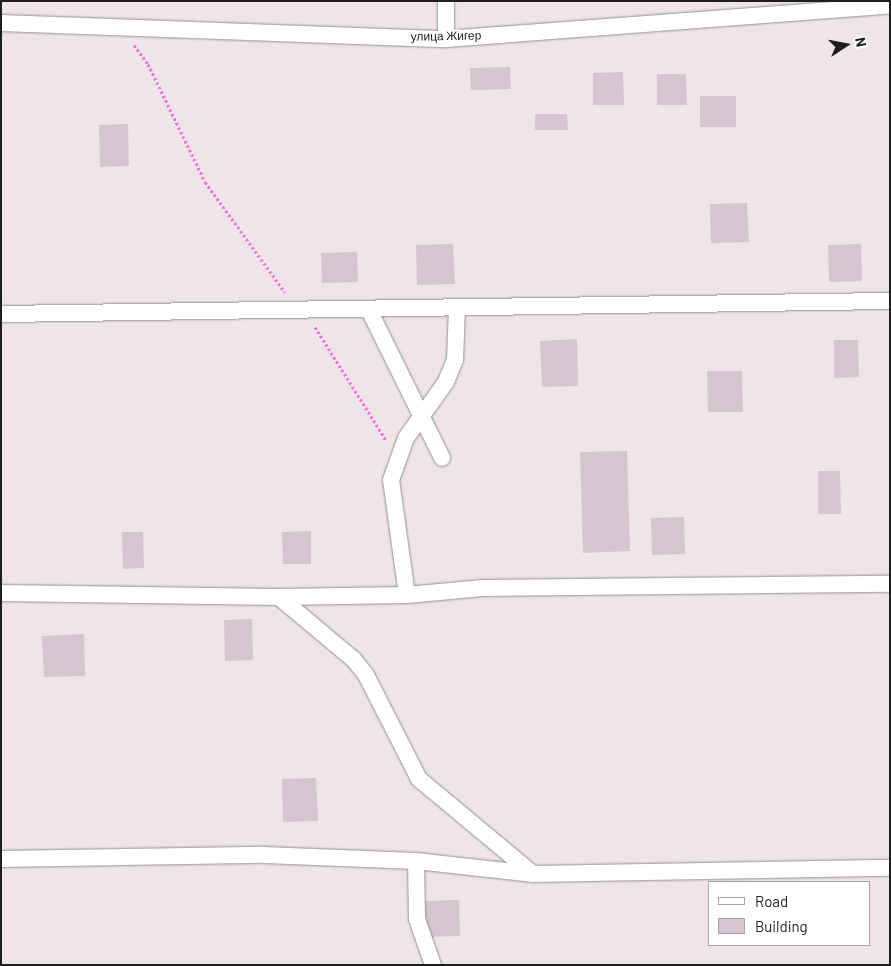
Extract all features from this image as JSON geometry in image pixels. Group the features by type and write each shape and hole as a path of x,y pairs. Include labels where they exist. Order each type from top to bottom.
{"street":[{"path":"446,1 446,38"},
{"name":"улица Жигер","path":"1,23 118,24 446,38 890,6"},
{"path":"1,314 890,301"},
{"path":"407,595 391,480 397,460 423,413 446,382 455,360 456,308"},
{"path":"369,310 423,413 442,458"},
{"path":"1,594 278,597 407,595 483,588 890,584"},
{"path":"278,597 366,675 419,778 533,874"},
{"path":"1,859 264,855 416,861 533,874 890,868"},
{"path":"416,861 417,919 432,965"}],"path":[{"path":"118,24 148,64 205,182 286,294 304,310 351,379 397,460"}],"building":[{"path":"510,67 511,89 471,90 470,68"},
{"path":"623,72 624,105 593,105 593,73"},
{"path":"657,74 686,74 687,105 657,105"},
{"path":"700,96 736,96 736,127 700,127"},
{"path":"535,114 567,114 568,130 535,130"},
{"path":"128,124 129,166 100,167 99,125"},
{"path":"747,203 749,242 711,243 710,204"},
{"path":"453,244 455,284 417,285 416,245"},
{"path":"861,244 862,281 829,282 828,245"},
{"path":"357,252 358,282 322,283 321,253"},
{"path":"577,339 578,386 542,387 540,341"},
{"path":"834,340 858,340 859,377 834,378"},
{"path":"707,371 742,371 743,412 708,412"},
{"path":"627,451 630,551 583,553 580,452"},
{"path":"818,471 840,471 841,514 818,514"},
{"path":"684,517 685,554 652,555 651,518"},
{"path":"311,531 311,564 283,564 282,532"},
{"path":"122,532 143,532 144,568 123,569"},
{"path":"252,619 253,660 225,661 224,620"},
{"path":"84,634 85,676 44,677 42,636"},
{"path":"316,778 318,821 283,822 282,779"},
{"path":"459,900 460,936 426,937 425,901"}]}
